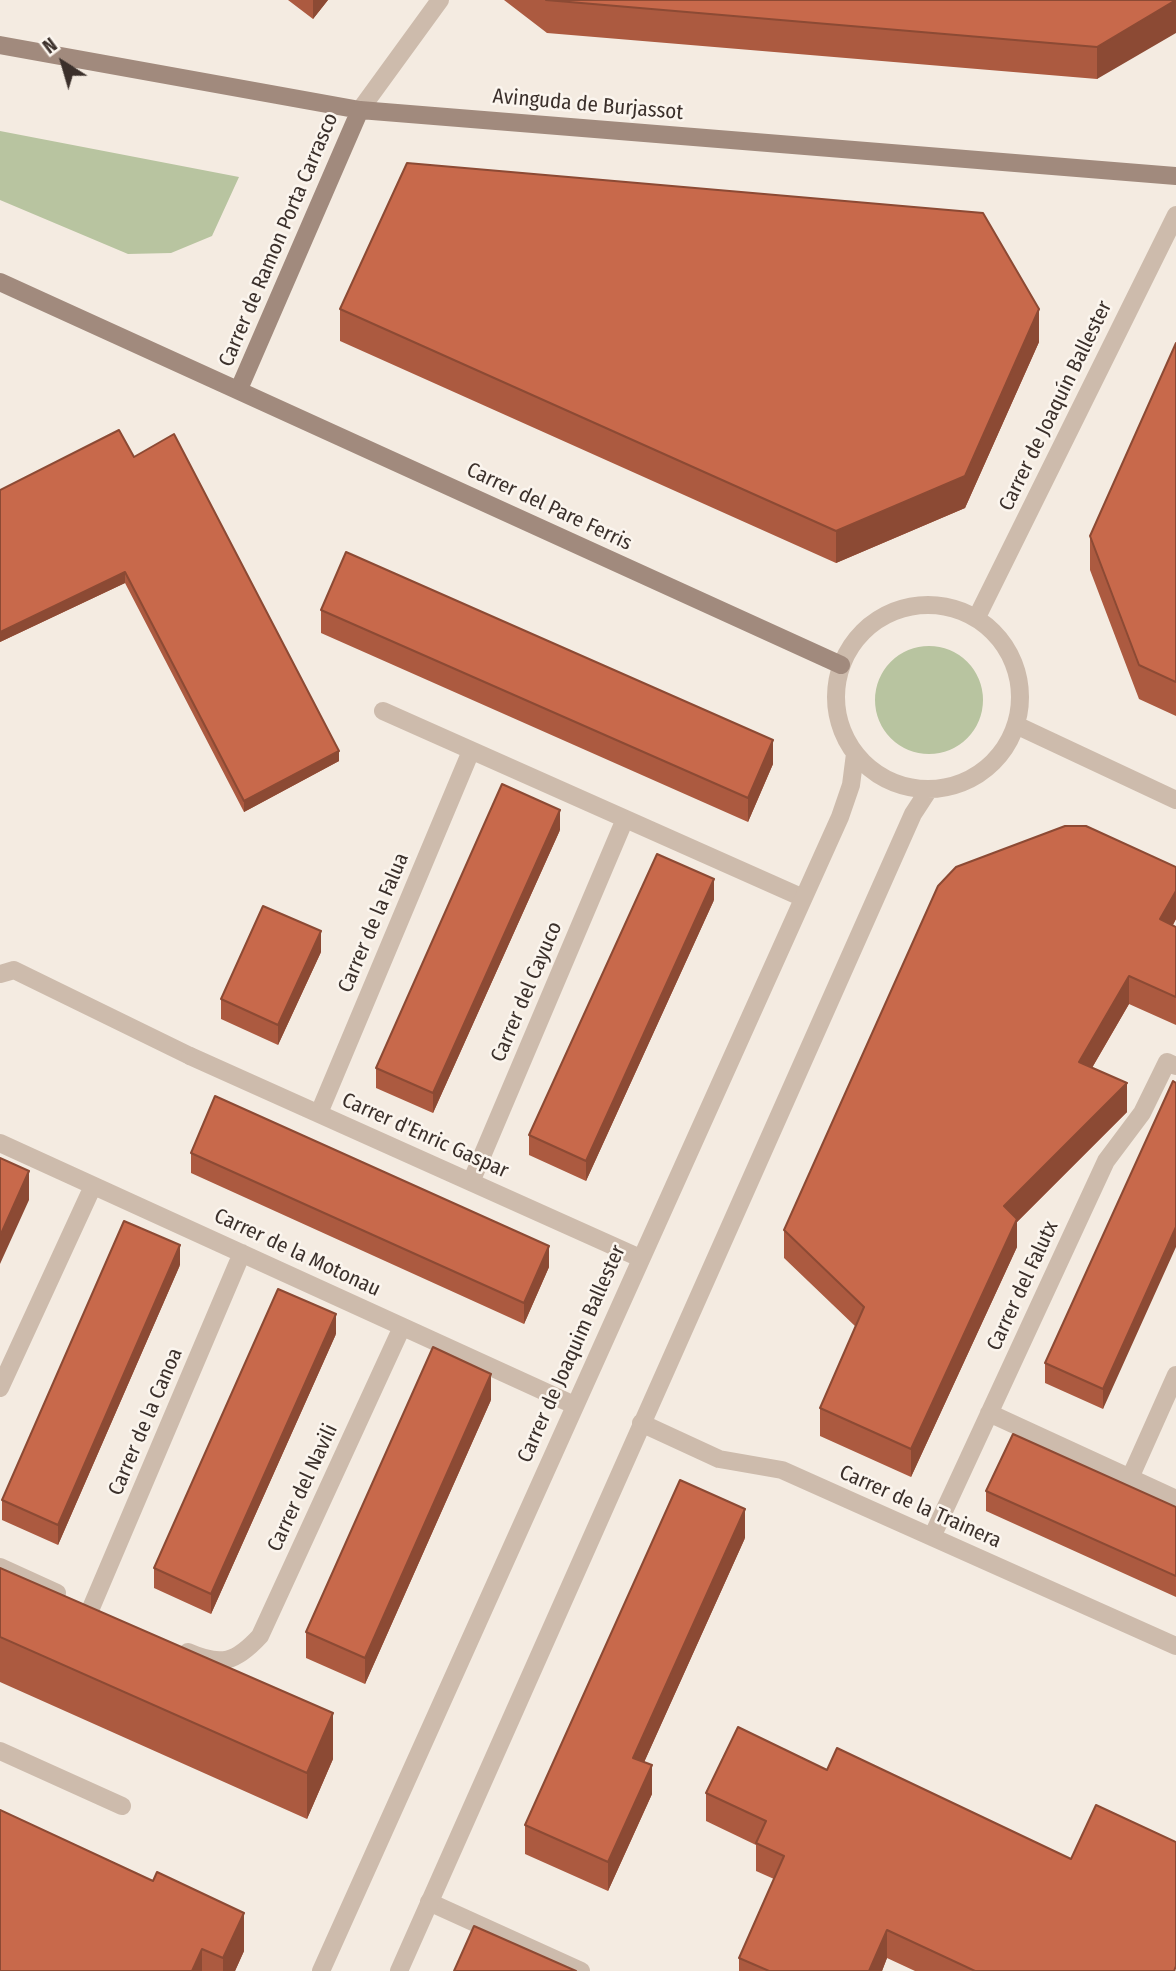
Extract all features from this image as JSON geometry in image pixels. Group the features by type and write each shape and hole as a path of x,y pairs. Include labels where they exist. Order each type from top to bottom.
{"main road":[{"name":"Avinguda de Burjassot","path":"0,45 360,110 1176,176"},
{"name":"Carrer de Ramon Porta Carrasco","path":"239,389 360,110"},
{"path":"0,282 239,389"},
{"name":"Carrer del Pare Ferris","path":"239,389 841,665"}],"street":[{"path":"360,110 440,0"},
{"name":"Carrer de Joaquín Ballester","path":"977,617 1176,215"},
{"path":"914,605 947,606 977,617 996,633 1010,653 1019,676 1021,701 1016,725 1002,752 981,773 954,785 928,791 886,779 855,754 843,734 837,711 836,688 841,665 858,637 883,616 893,612 914,605"},
{"path":"383,711 801,898"},
{"path":"1016,725 1176,800"},
{"name":"Carrer de la Falua","path":"319,1114 471,751"},
{"name":"Carrer de Joaquim Ballester","path":"321,1971 839,817 851,785 855,754"},
{"path":"399,1971 913,814 928,791"},
{"name":"Carrer del Cayuco","path":"471,1182 625,819"},
{"name":"Carrer d'Enric Gaspar","path":"0,974 14,970 190,1056 640,1258"},
{"name":"Carrer del Falutx","path":"932,1537 1105,1161 1142,1113 1172,1064"},
{"name":"Carrer de la Motonau","path":"0,1143 574,1405"},
{"path":"0,1388 93,1186"},
{"name":"Carrer de la Canoa","path":"0,1567 85,1606 242,1254"},
{"name":"Carrer del Navili","path":"175,1646 209,1659 233,1660 260,1636 402,1327"},
{"path":"1130,1478 1176,1374"},
{"path":"989,1413 1176,1499"},
{"name":"Carrer de la Trainera","path":"641,1423 719,1459 782,1470 1176,1646"},
{"path":"0,1751 122,1806"},
{"path":"429,1902 581,1971"}],"green space":[{"path":"0,131 239,177 212,236 171,253 128,254 0,200"},
{"path":"929,646 950,650 967,662 979,679 983,700 979,721 967,738 950,750 929,754 908,750 891,738 879,721 875,700 879,679 891,662 908,650"}],"building":[{"path":"546,0 1176,0 1097,47"},
{"path":"407,163 983,213 1039,309 965,476 836,531 340,309"},
{"path":"1176,343 1176,682 1139,665 1090,536"},
{"path":"119,430 134,457 174,434 339,751 244,801 125,572 0,632 0,490"},
{"path":"346,552 773,740 748,798 321,610"},
{"path":"502,784 560,810 433,1093 376,1068"},
{"path":"1065,826 1086,826 1176,867 1176,891 1160,919 1176,927 1176,997 1129,976 1079,1062 1127,1083 1004,1206 1017,1219 911,1449 820,1408 864,1307 784,1230 938,886 956,867"},
{"path":"657,854 714,879 586,1161 529,1135"},
{"path":"263,906 321,931 278,1025 221,999"},
{"path":"1173,1081 1176,1083 1176,1227 1103,1389 1045,1363"},
{"path":"215,1096 549,1246 524,1303 191,1153"},
{"path":"0,1158 29,1171 0,1236"},
{"path":"124,1221 180,1245 58,1525 2,1500"},
{"path":"278,1289 336,1314 211,1594 154,1568"},
{"path":"433,1347 491,1374 365,1658 306,1632"},
{"path":"1013,1434 1176,1507 1176,1576 986,1491"},
{"path":"680,1480 745,1509 633,1758 652,1765 608,1862 525,1825"},
{"path":"0,1568 333,1713 307,1773 0,1637"},
{"path":"738,1727 827,1770 837,1748 1071,1859 1096,1805 1176,1842 1174,1971 975,1971 887,1930 869,1971 769,1971 739,1958 784,1856 756,1843 766,1821 706,1793"},
{"path":"0,1810 153,1881 157,1872 244,1913 223,1958 202,1949 192,1971 0,1971"},
{"path":"474,1926 576,1971 454,1971"}]}
